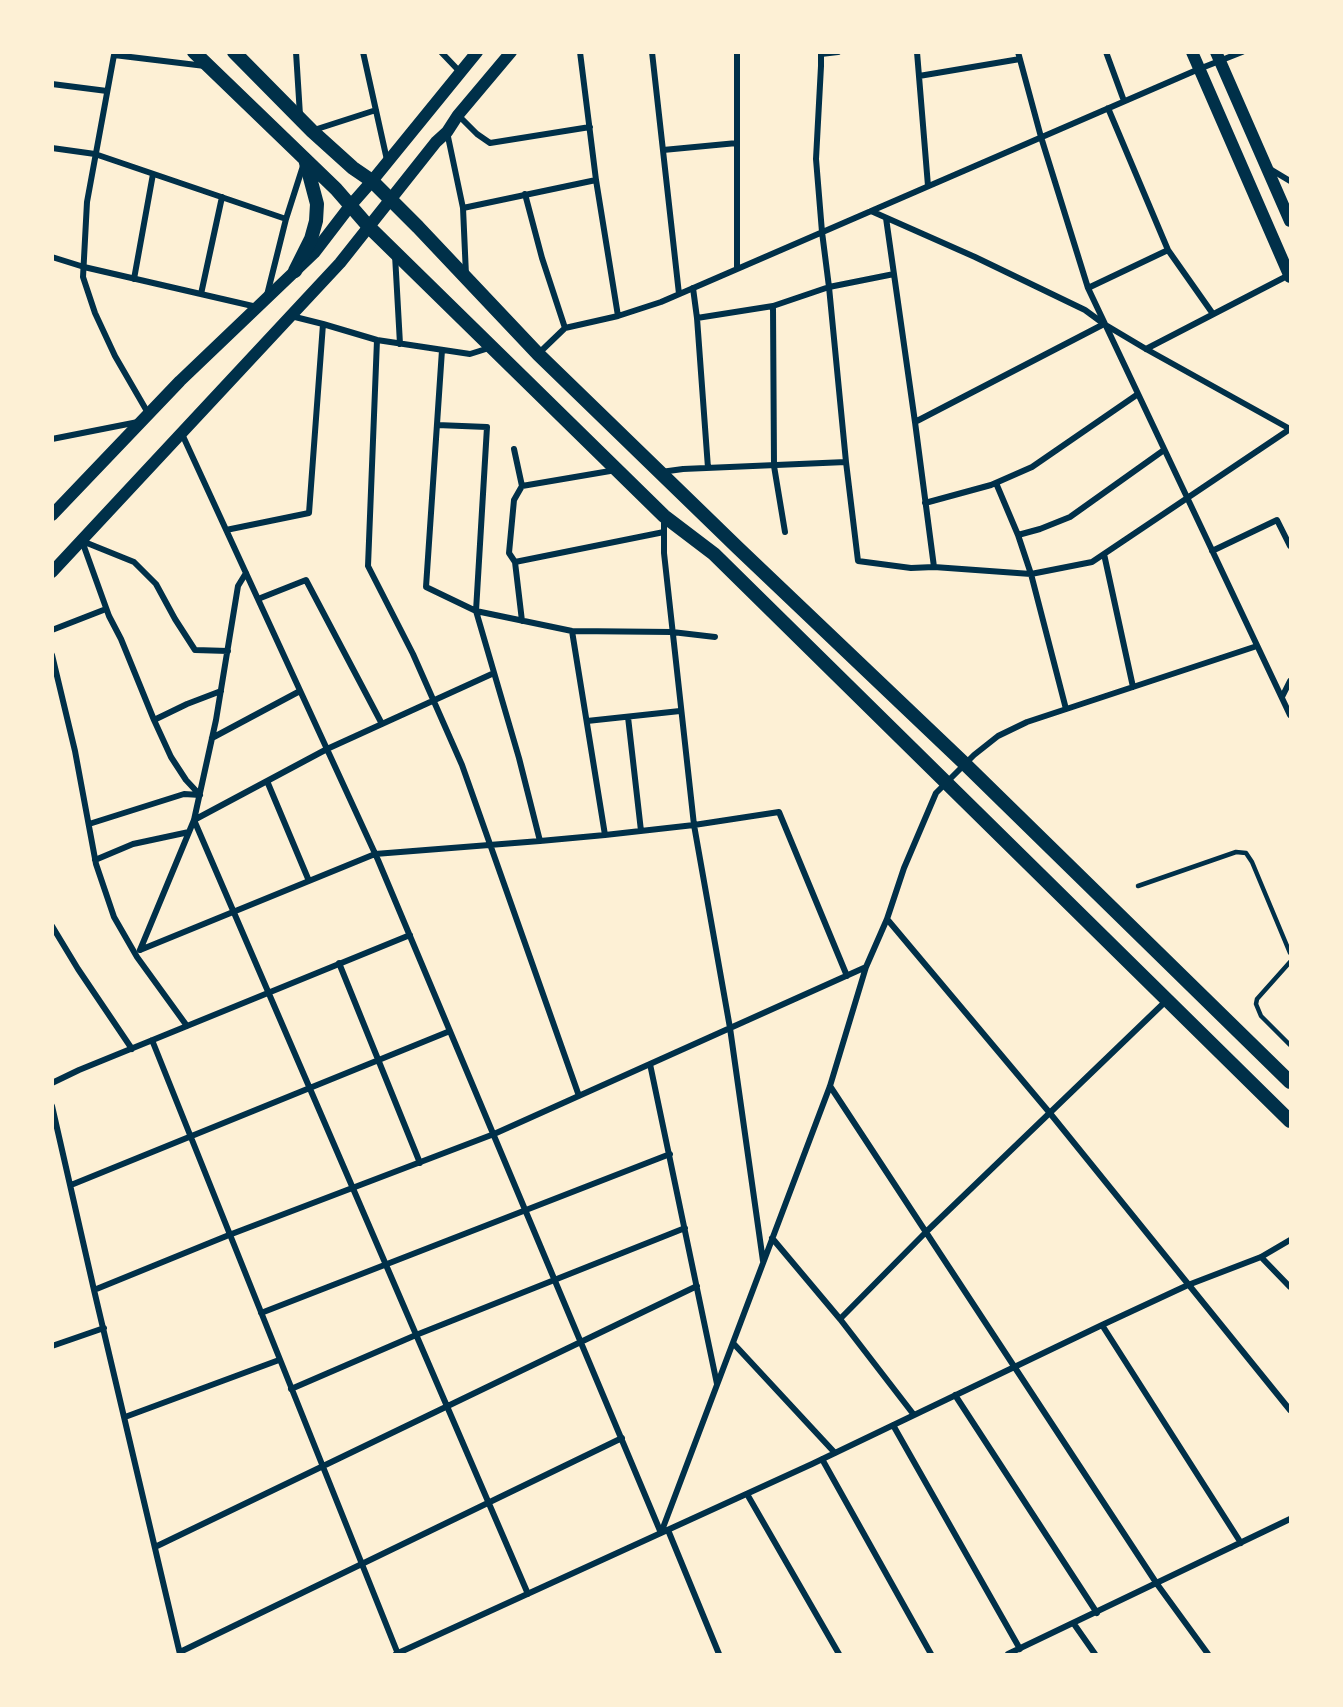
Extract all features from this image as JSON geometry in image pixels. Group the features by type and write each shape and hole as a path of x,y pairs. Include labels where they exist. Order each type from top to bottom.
{"main road":[{"path":"194,52 336,189 369,227 664,516 714,554 1290,1121"},
{"path":"234,52 312,131 353,168 372,181 538,354 965,764 1290,1082"},
{"path":"52,515 180,381 314,253 477,52"},
{"path":"52,572 340,263 435,142 447,132 511,52"},
{"path":"1192,52 1290,276"},
{"path":"1218,57 1290,221"},
{"path":"295,271 311,239 316,221 317,204 305,159"}],"street":[{"path":"296,52 300,118"},
{"path":"363,52 388,163"},
{"path":"441,52 461,73"},
{"path":"580,52 596,180 618,316"},
{"path":"652,52 679,294"},
{"path":"737,52 737,269"},
{"path":"838,52 821,53 816,159 858,561 911,568 934,567 1031,574 1092,562 1290,429 1146,349 1085,310 975,256 870,211"},
{"path":"917,52 928,186"},
{"path":"1106,52 1124,101"},
{"path":"538,354 565,328 618,316 661,302 1199,69 1218,57 1242,52"},
{"path":"52,439 145,417 95,313 83,277 87,202 114,56 207,66"},
{"path":"919,76 1019,56 1041,137 1088,288 1290,715"},
{"path":"52,84 107,91"},
{"path":"1108,108 1168,250 1213,314"},
{"path":"312,131 376,110"},
{"path":"458,116 490,143 590,128"},
{"path":"447,132 463,208 466,279"},
{"path":"663,150 737,143"},
{"path":"52,148 95,153 286,219"},
{"path":"52,257 84,267 201,294 262,303 305,159"},
{"path":"1267,168 1290,181"},
{"path":"134,279 153,174"},
{"path":"463,208 596,180"},
{"path":"525,194 542,258 565,328"},
{"path":"201,294 222,197"},
{"path":"886,218 934,567"},
{"path":"1088,288 1168,250"},
{"path":"395,252 400,344"},
{"path":"697,318 773,306 829,287 894,274"},
{"path":"1146,349 1290,276"},
{"path":"693,288 708,468"},
{"path":"773,306 774,466 785,532"},
{"path":"291,316 376,340 400,344 470,354 492,347"},
{"path":"226,530 309,513 323,324"},
{"path":"915,422 1104,324"},
{"path":"376,340 368,566 413,654 462,765 579,1096"},
{"path":"442,350 426,587 476,611 572,632 672,632 715,637"},
{"path":"926,502 996,483 1032,467 1138,394"},
{"path":"437,424 487,427 476,611 519,758 540,841"},
{"path":"182,434 375,854 716,1654"},
{"path":"514,449 522,486 514,500 509,553 515,562 522,621"},
{"path":"1018,535 1070,517 1164,450"},
{"path":"660,472 846,462"},
{"path":"522,486 617,470"},
{"path":"996,483 1018,535 1031,574 1066,709"},
{"path":"664,516 664,553 694,825 730,1028 764,1262"},
{"path":"1212,551 1277,520 1290,546"},
{"path":"515,562 664,532"},
{"path":"82,541 106,609 171,757 186,780 200,795"},
{"path":"82,541 134,562 156,584 195,650 228,651"},
{"path":"1104,554 1133,687"},
{"path":"246,573 238,586 221,691 194,820 140,950 375,854 605,835 779,812 846,976"},
{"path":"258,599 306,580 382,724"},
{"path":"52,630 106,609"},
{"path":"572,632 605,835"},
{"path":"664,1532 717,1384 830,1086 866,967 936,793 998,736 1027,722 1257,645"},
{"path":"52,655 55,678 75,751 95,860 114,917 137,957 187,1026"},
{"path":"194,820 327,749 494,673"},
{"path":"1282,697 1290,681"},
{"path":"154,720 221,691"},
{"path":"212,738 300,691"},
{"path":"587,721 680,711"},
{"path":"628,717 641,831"},
{"path":"267,781 309,881"},
{"path":"89,824 184,794 200,795"},
{"path":"194,820 528,1594"},
{"path":"95,860 133,844 189,832"},
{"path":"886,919 1049,1112 1290,1410"},
{"path":"52,926 78,969 132,1048"},
{"path":"52,1083 410,935"},
{"path":"339,963 420,1163"},
{"path":"94,1290 229,1235 494,1134 866,967"},
{"path":"840,1319 1049,1112 1167,1000"},
{"path":"71,1185 450,1031"},
{"path":"152,1040 397,1654 836,1453 1188,1284 1261,1257 1290,1240"},
{"path":"650,1064 717,1384"},
{"path":"830,1086 1157,1584 1208,1654"},
{"path":"52,1106 180,1653 622,1438"},
{"path":"261,1313 670,1154"},
{"path":"291,1389 417,1335 685,1228"},
{"path":"772,1238 840,1319 914,1415"},
{"path":"1261,1257 1290,1287"},
{"path":"155,1547 697,1286"},
{"path":"1102,1324 1240,1544"},
{"path":"52,1347 104,1328"},
{"path":"733,1343 836,1453"},
{"path":"125,1417 279,1360"},
{"path":"955,1395 1096,1613"},
{"path":"893,1425 1020,1649"},
{"path":"822,1459 931,1654"},
{"path":"747,1494 839,1654"},
{"path":"1008,1654 1290,1519"},
{"path":"1074,1624 1095,1654"}],"lane":[{"path":"1138,886 1236,852 1246,853 1252,862 1290,953"},
{"path":"1290,962 1257,999 1256,1004 1261,1016 1290,1044"}]}
